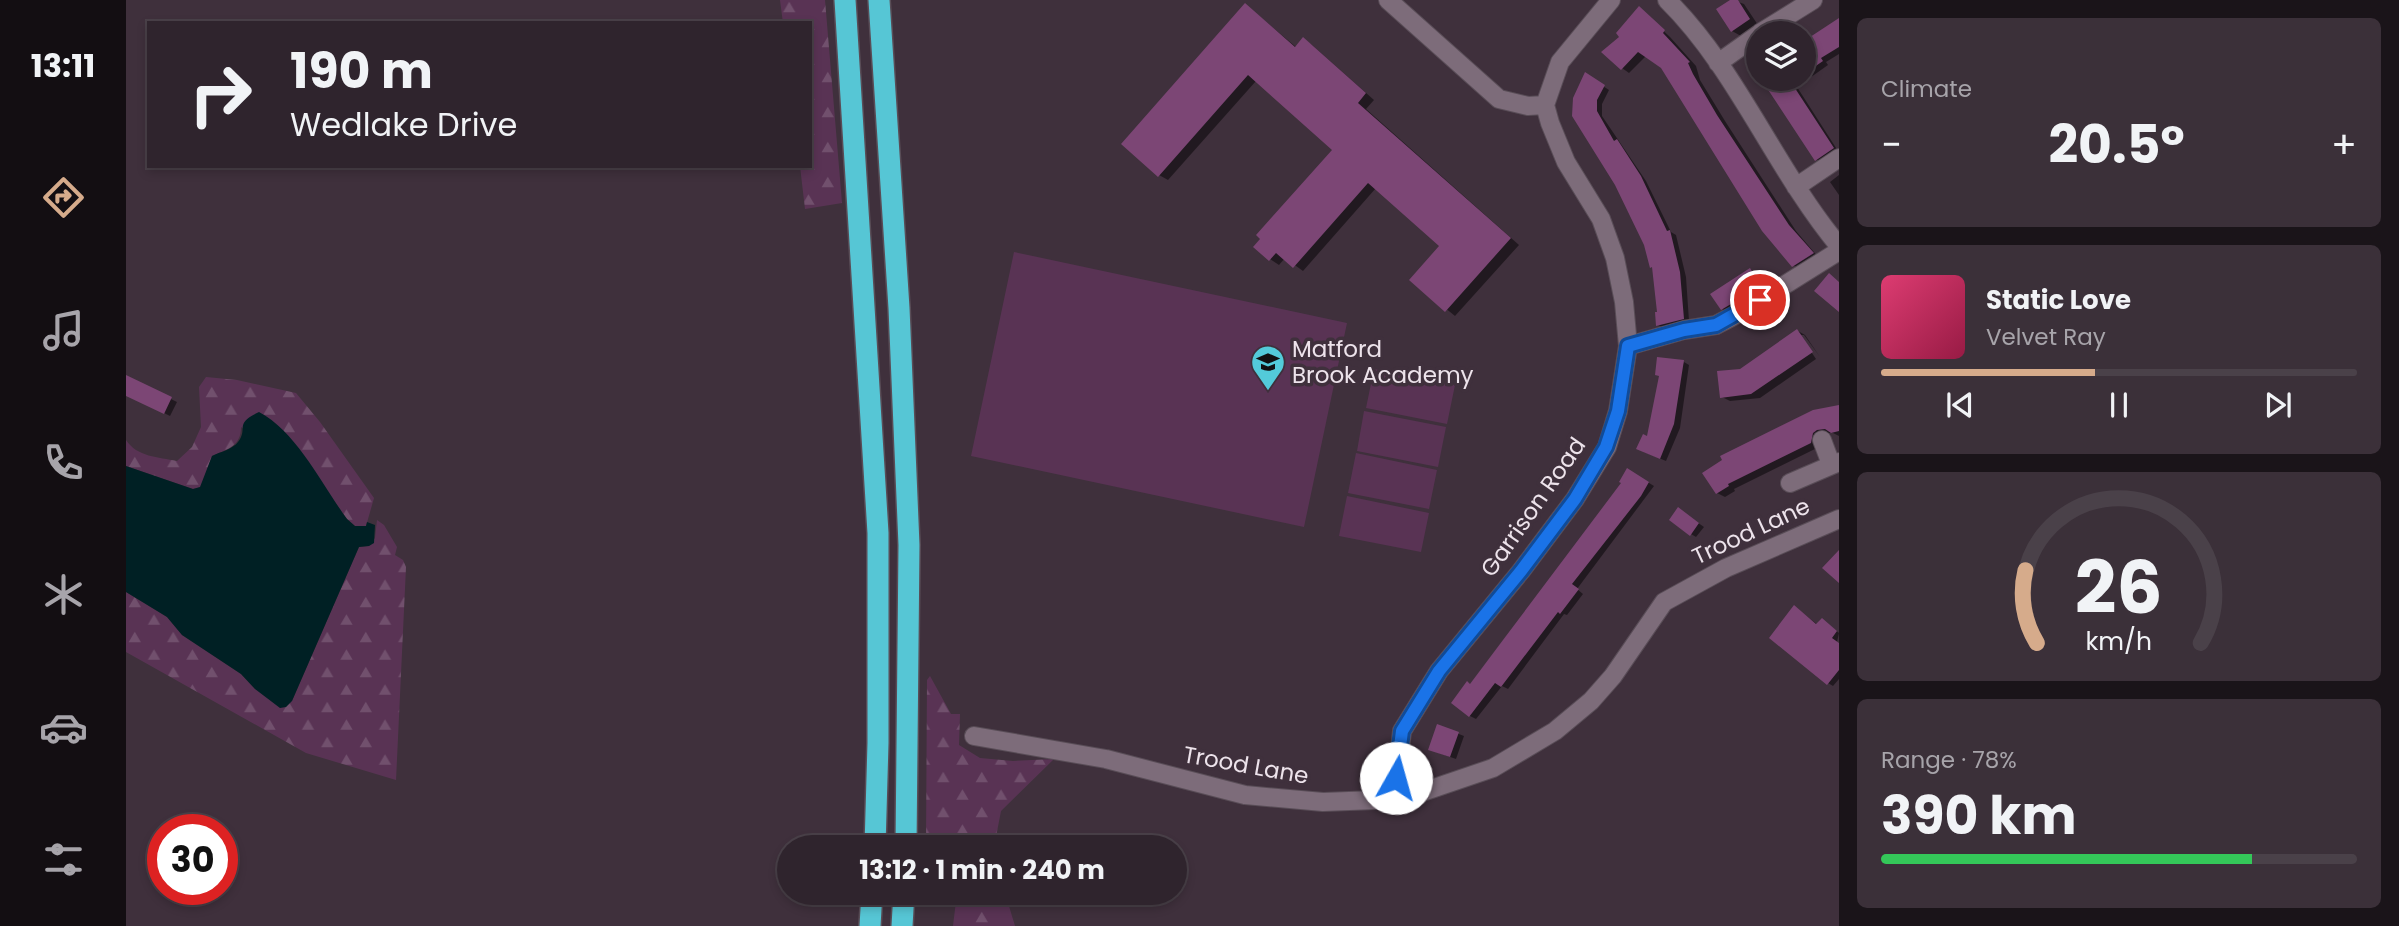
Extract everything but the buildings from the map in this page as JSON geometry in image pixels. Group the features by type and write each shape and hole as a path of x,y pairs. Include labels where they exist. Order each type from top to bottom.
{"highway":[{"path":"845,0 878,533 875,835"},
{"path":"879,0 899,308 909,545 906,835"},
{"path":"870,926 871,905"},
{"path":"902,926 903,905"}],"street":[{"path":"1388,0 1499,99 1514,104 1545,104 1560,62 1611,0"},
{"path":"1628,346 1684,330 1716,325 1743,311 1839,248 1796,187 1718,63 1667,0"},
{"path":"1781,21 1814,0"},
{"path":"1718,63 1746,44"},
{"name":"Garrison Road","path":"1402,799 1396,778 1402,731 1439,671 1521,571 1567,509 1606,447 1618,411 1628,346 1624,302 1615,258 1601,219 1566,162 1545,104"},
{"path":"1796,187 1839,158"},
{"path":"1790,483 1835,463 1822,440"},
{"name":"Trood Lane","path":"974,736 1106,759 1245,795 1322,802 1402,799 1493,768 1555,731 1591,701 1613,676 1664,602 1726,568 1839,519"}],"green space":[{"path":"780,0 825,0 842,203 805,209 800,168 812,168 812,21 783,21"},
{"path":"1014,252 1347,323 1304,527 971,456"},
{"path":"1374,369 1455,385 1447,424 1366,408"},
{"path":"206,377 237,380 296,393 374,498 366,526 355,526 327,491 241,427 236,443 212,456 201,487 193,489 126,466 126,440 142,453 177,461 192,447 201,427 199,387"},
{"path":"1364,411 1446,427 1438,467 1357,451"},
{"path":"1356,453 1437,470 1429,509 1348,493"},
{"path":"1347,496 1429,513 1421,552 1339,536"},
{"path":"377,520 384,525 397,547 395,555 403,560 406,567 396,780 306,753 126,652 126,592 167,617 182,635 241,674 255,689 292,701 359,547 369,546 375,538"},
{"path":"930,676 951,714 960,714 959,745 980,758 1013,761 1054,759 1001,811 996,835 926,835 927,680"},
{"path":"956,905 1009,905 1015,926 953,926"}],"shaded area":[{"path":"259,412 273,421 297,446 347,519 355,526 366,526 367,522 375,525 374,543 359,547 292,701 286,707 280,708 255,689 241,674 182,635 167,617 126,592 126,466 193,489 200,487 212,456 236,444 246,420"}],"place":[{"name":"Matford Brook Academy","path":"1268,392"}],"route":[{"path":"1396,778 1402,731 1439,671 1521,571 1575,499 1606,447 1618,411 1628,346 1684,330 1716,325 1760,300"}]}
